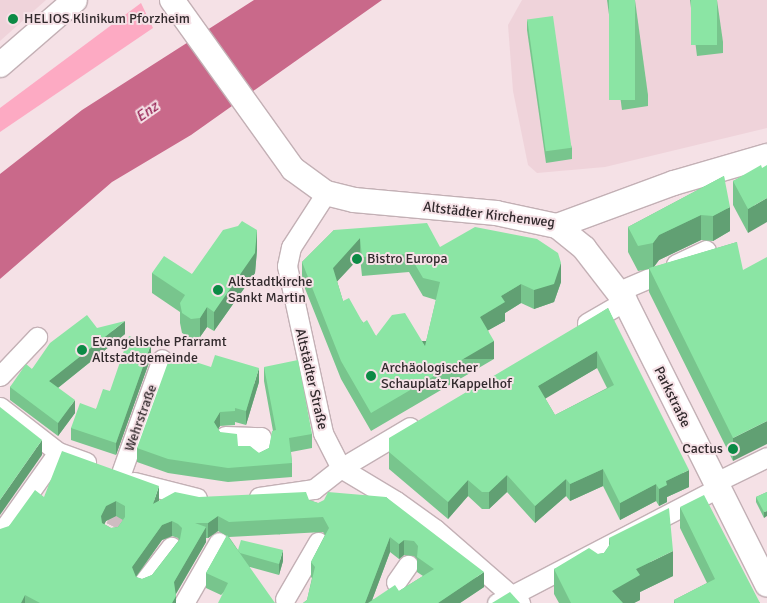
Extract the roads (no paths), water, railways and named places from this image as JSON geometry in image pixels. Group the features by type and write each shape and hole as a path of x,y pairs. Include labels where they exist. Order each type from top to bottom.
{"main road":[{"path":"0,65 75,0"},
{"name":"Altstädter Kirchenweg","path":"172,0 272,142 301,177 326,193 354,200 496,213 557,226 674,183 767,156"},
{"name":"Parkstraße","path":"557,226 584,248 622,296 715,486 767,584"}],"street":[{"name":"Altstädter Straße","path":"326,193 290,247 287,266 323,433 341,468"},
{"path":"573,332 622,296 657,274 706,250"},
{"path":"0,376 38,337"},
{"name":"Wehrstraße","path":"129,483 162,360"},
{"path":"0,407 58,452 129,483 180,502 218,500"},
{"path":"255,493 316,498 341,468 427,418"},
{"path":"225,436 261,437 260,456"},
{"path":"0,534 58,452"},
{"path":"341,468 396,500 430,534 510,600 595,560 715,486 767,457"},
{"path":"184,603 219,542"},
{"path":"285,599 318,542"},
{"path":"144,582 171,547"},
{"path":"396,582 408,565"}],"water":[{"name":"Enz","path":"254,0 382,0 191,135 112,182 0,279 0,174 82,110"}],"tunnel":[{"path":"115,527 130,496"}],"place":[{"name":"HELIOS Klinikum Pforzheim","path":"13,19"},
{"name":"Bistro Europa","path":"357,259"},
{"name":"Altstadtkirche Sankt Martin","path":"218,290"},
{"name":"Evangelische Pfarramt Altstadtgemeinde","path":"82,350"},
{"name":"Archäologischer Schauplatz Kappelhof","path":"371,376"},
{"name":"Cactus","path":"733,449"}]}
